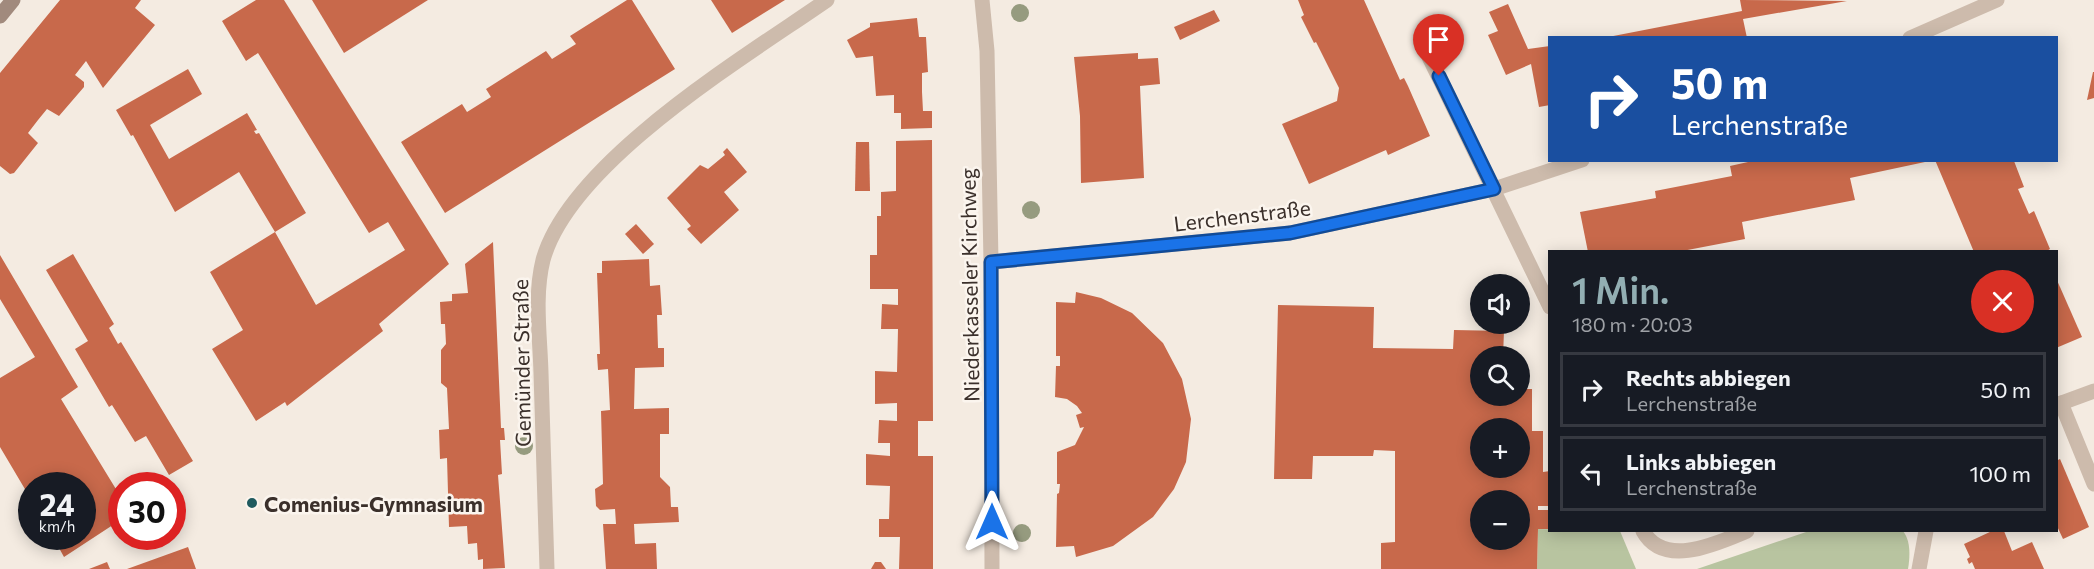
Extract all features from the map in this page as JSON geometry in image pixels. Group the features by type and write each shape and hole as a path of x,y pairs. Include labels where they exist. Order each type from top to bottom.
{"street":[{"path":"0,16 13,0"},
{"name":"Gemünder Straße","path":"547,569 538,285 552,234 563,214 626,147 717,76 827,0"},
{"name":"Niederkasseler Kirchweg","path":"982,0 987,51 991,262 992,569"},
{"path":"1915,36 1997,0"},
{"path":"1430,57 1548,303"},
{"name":"Lerchenstraße","path":"991,262 1290,233 1494,189 1575,162"},
{"path":"2094,391 2059,404 2094,484"},
{"path":"1644,532 1666,551 1694,552 1744,532"},
{"path":"1919,569 1926,532"}],"green space":[{"path":"1538,529 1548,529 1548,532 1620,532 1636,569 1537,569"},
{"path":"1806,532 1904,532 1909,544 1908,569 1697,569"}],"building":[{"path":"60,0 141,0 135,8 155,25 103,88 86,61 75,75 84,82 84,87 59,116 47,109 28,133 38,143 14,173 10,174 0,166 0,73"},
{"path":"256,0 284,0 449,264 379,324 383,331 287,406 285,402 256,421 212,349 243,330 210,272 275,232 316,305 405,250 388,222 369,233 258,53 246,61 222,21"},
{"path":"312,0 428,0 344,53"},
{"path":"627,0 632,0 675,69 445,213 401,142 462,104 467,112 491,97 486,89 546,51 552,59 576,44 570,36"},
{"path":"711,0 785,0 732,33"},
{"path":"1298,0 1364,0 1400,80 1404,78 1430,136 1388,155 1386,150 1309,184 1282,124 1337,101 1339,88 1301,17 1304,15"},
{"path":"1740,0 1847,1 1743,19 1747,36 1613,36 1742,11"},
{"path":"1508,4 1528,49 1548,46 1548,105 1539,107 1531,64 1506,75 1488,35 1498,31 1489,12"},
{"path":"1214,10 1220,21 1180,40 1174,27"},
{"path":"917,18 919,37 926,37 928,72 922,73 923,111 932,111 932,128 901,129 901,113 894,113 894,95 876,96 873,56 856,58 847,40 870,27 870,23"},
{"path":"1138,53 1138,59 1158,58 1160,84 1140,86 1144,178 1081,183 1080,116 1074,57"},
{"path":"188,69 202,94 150,125 169,159 247,113 257,130 254,131 256,134 259,133 306,213 275,232 239,172 175,212 133,135 131,136 116,110"},
{"path":"2093,72 2094,98 2087,100"},
{"path":"932,140 933,421 918,421 918,456 933,456 933,569 899,569 900,537 879,537 879,519 889,519 890,486 866,485 866,454 890,456 890,443 878,443 879,420 897,421 897,403 875,404 875,371 897,372 898,329 881,329 882,304 898,305 898,289 870,289 870,255 877,255 877,216 881,216 881,192 896,191 896,141"},
{"path":"856,142 869,142 870,191 855,191"},
{"path":"727,148 747,172 724,192 739,210 701,244 687,229 691,226 667,198 700,165 708,169 725,155 723,152"},
{"path":"1748,162 1925,162 1850,178 1855,200 1742,222 1745,239 1687,250 1588,250 1580,212 1656,198 1655,191 1732,176 1730,166"},
{"path":"1936,162 2014,162 2024,187 2018,189 2029,214 2034,211 2050,249 1973,250"},
{"path":"636,224 654,244 643,254 625,234"},
{"path":"493,242 501,428 504,428 505,440 500,440 502,474 498,475 505,568 483,569 483,559 478,560 477,543 468,544 467,526 449,527 447,458 440,459 439,430 449,429 447,388 441,383 441,350 446,344 445,324 441,324 440,302 452,301 452,294 468,293 465,264"},
{"path":"73,254 114,324 109,328 118,344 121,342 193,461 174,472 167,472 146,436 135,442 112,405 109,407 75,349 88,341 46,270"},
{"path":"0,255 78,387 61,399 108,476 108,528 96,536 96,472 18,472 18,477 0,447 0,378 35,357 0,299"},
{"path":"649,259 650,286 660,285 662,315 657,315 658,348 664,348 664,367 635,368 634,409 669,408 669,434 660,434 660,477 670,487 671,507 678,507 679,522 634,524 635,544 656,543 657,569 606,569 603,524 616,524 615,509 600,510 596,506 595,489 603,484 601,411 610,410 608,369 598,370 597,354 600,354 597,273 602,273 602,261"},
{"path":"2058,283 2082,337 2058,347"},
{"path":"1076,292 1101,298 1132,313 1163,343 1182,379 1191,419 1186,462 1174,489 1153,517 1113,546 1076,557 1074,546 1056,547 1057,494 1060,484 1057,484 1057,452 1075,445 1084,427 1080,428 1076,415 1082,413 1077,406 1067,399 1055,397 1056,366 1060,366 1060,356 1056,356 1056,302 1075,303"},
{"path":"1278,305 1374,307 1373,348 1453,349 1454,330 1470,330 1470,334 1504,334 1503,346 1470,346 1470,406 1530,406 1530,389 1532,389 1532,431 1543,431 1543,472 1548,471 1548,506 1538,506 1538,510 1548,510 1548,529 1538,529 1537,569 1381,569 1381,543 1395,542 1395,451 1374,450 1373,456 1313,456 1312,479 1274,479"},
{"path":"2060,459 2089,527 2063,539 2058,528 2058,460"},
{"path":"1990,532 2004,532 2012,551 2032,542 2044,569 1975,569 1972,562 1969,564 1967,559 1970,557 1964,544"},
{"path":"188,547 196,569 127,569 180,550 186,550"},
{"path":"60,550 75,550 64,557"},
{"path":"107,562 110,569 89,569"},
{"path":"875,562 881,562 886,569 871,569"}],"place":[{"name":"Comenius-Gymnasium","path":"252,503"}],"route":[{"path":"992,522 991,262 1290,233 1494,189 1439,76"}]}
